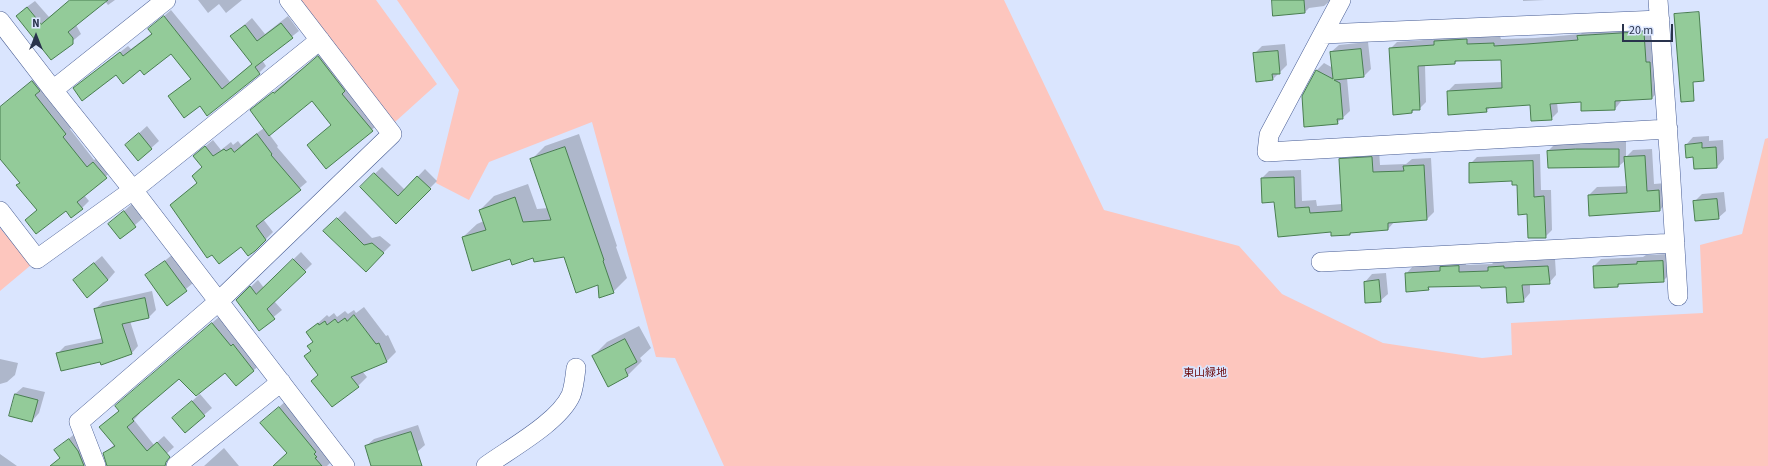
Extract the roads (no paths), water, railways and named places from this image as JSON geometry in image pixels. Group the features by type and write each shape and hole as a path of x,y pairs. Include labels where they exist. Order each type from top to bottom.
{"street":[{"path":"53,90 166,0"},
{"path":"96,466 79,422 218,302 392,134 289,0"},
{"path":"1341,0 1268,135 1268,152 1668,129"},
{"path":"1658,0 1668,129 1678,296"},
{"path":"1322,34 1660,20"},
{"path":"0,21 133,190 345,466"},
{"path":"0,211 37,259 133,190 320,40"},
{"path":"1321,262 1675,243"},
{"path":"486,466 547,423 564,406 571,394 576,368"},
{"path":"176,466 281,382"}],"park label":[{"name":"東山緑地","path":"1205,374"}]}
